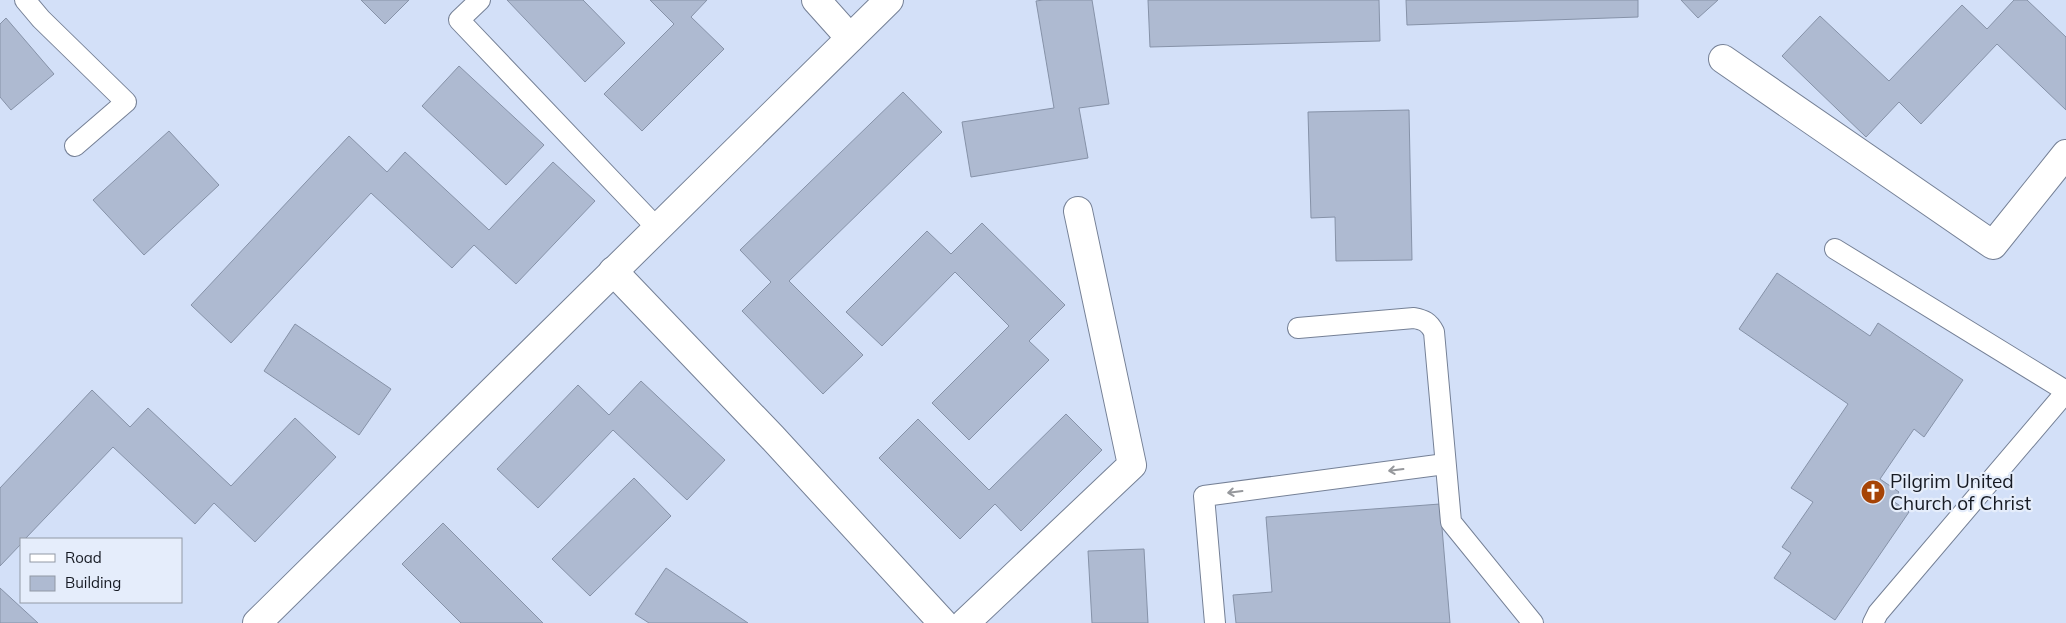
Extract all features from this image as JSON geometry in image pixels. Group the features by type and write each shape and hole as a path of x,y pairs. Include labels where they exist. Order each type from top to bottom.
{"street":[{"path":"816,0 850,38"},
{"path":"257,623 888,0"},
{"path":"1723,59 1993,245 2066,154"},
{"path":"965,623 1132,465 1078,211"},
{"path":"613,271 772,437 943,623"}],"lane":[{"path":"25,0 40,19 126,102 75,146"},
{"path":"480,0 459,20 657,228"},
{"path":"1835,249 2066,391 1878,613 1873,623"},
{"path":"1298,328 1414,318 1424,320 1431,325 1434,332 1444,464 1451,522 1533,623"},
{"path":"1215,623 1204,496 1444,464"}],"building":[{"path":"361,0 409,0 385,24"},
{"path":"507,0 583,0 625,43 585,82"},
{"path":"650,0 707,0 691,17 724,49 642,131 604,94 674,24"},
{"path":"1092,0 1109,104 1079,108 1088,158 971,177 962,122 1054,108 1036,1"},
{"path":"1148,0 1379,0 1380,41 1150,47"},
{"path":"1406,0 1638,0 1638,17 1407,25"},
{"path":"1681,0 1718,0 1698,18"},
{"path":"2014,0 2027,0 2066,37 2066,110 1997,44 1921,124 1899,102 1866,137 1782,56 1820,16 1889,81 1962,5 1987,29"},
{"path":"6,18 54,74 11,110 0,97 0,24"},
{"path":"459,66 544,145 506,185 422,106"},
{"path":"903,92 942,132 789,281 863,355 823,394 742,311 771,282 740,250"},
{"path":"1409,110 1412,260 1336,261 1335,217 1311,218 1308,112"},
{"path":"169,131 219,185 144,255 93,200"},
{"path":"349,136 387,172 405,152 489,230 553,162 595,201 516,284 474,245 452,268 371,193 231,343 191,305"},
{"path":"982,223 1065,305 1029,341 1049,360 969,440 932,403 1009,326 955,272 882,346 846,312 927,231 951,254"},
{"path":"1777,273 1870,336 1878,323 1963,380 1924,437 1914,429 1880,479 1899,492 1893,501 1909,512 1835,620 1774,578 1791,553 1782,547 1813,502 1791,488 1848,404 1739,329"},
{"path":"295,324 391,389 359,435 264,371"},
{"path":"641,381 725,460 687,500 613,430 538,508 497,469 578,385 609,415"},
{"path":"92,390 130,427 148,408 231,486 295,418 336,457 255,542 214,503 195,524 113,447 26,538 20,538 20,545 0,566 0,488"},
{"path":"1066,414 1102,450 1021,531 995,504 960,539 879,458 918,419 989,490"},
{"path":"634,478 671,516 590,596 552,559"},
{"path":"1440,504 1450,623 1236,623 1233,595 1272,592 1266,517"},
{"path":"443,523 543,623 461,623 402,564"},
{"path":"1144,549 1148,623 1092,623 1088,551"},
{"path":"666,568 748,623 649,623 635,614"},
{"path":"0,588 38,623 0,623"}],"place":[{"name":"Pilgrim United Church of Christ","path":"1873,492"}]}
